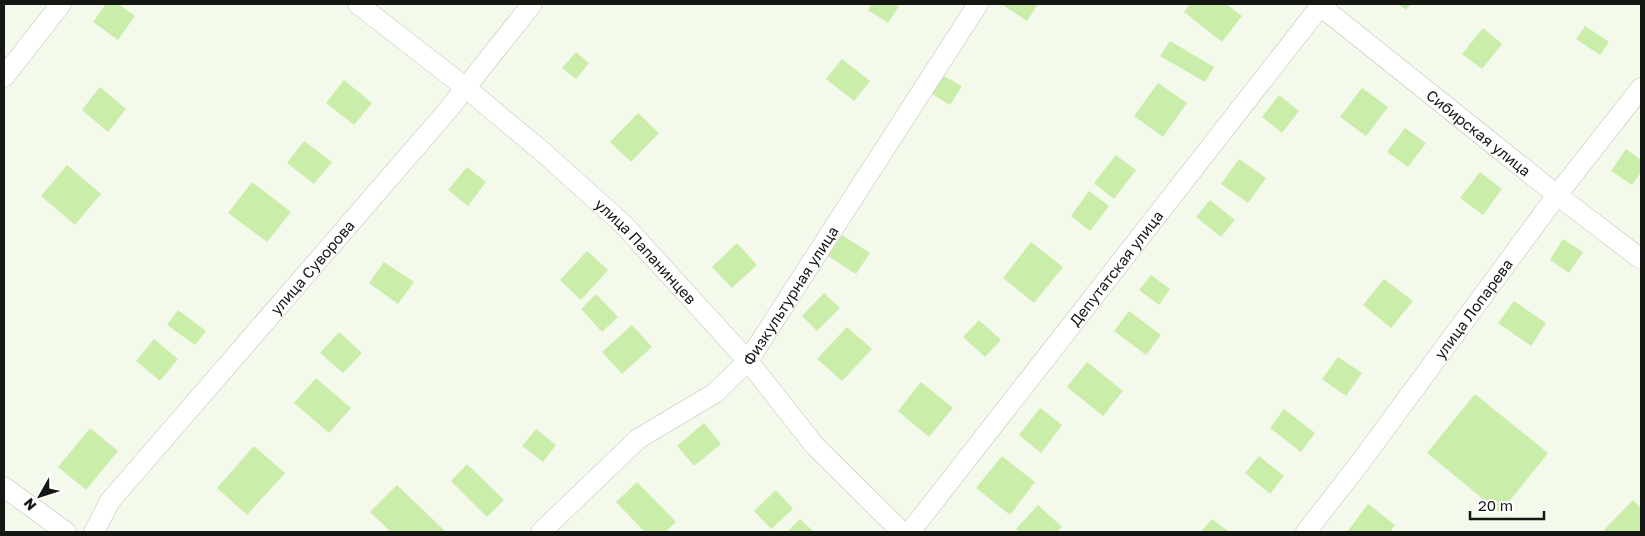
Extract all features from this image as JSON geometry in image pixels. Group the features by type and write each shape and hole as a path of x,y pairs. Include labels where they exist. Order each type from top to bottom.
{"street":[{"path":"4,77 61,4"},
{"name":"улица Папанинцев","path":"358,4 466,88 544,153 624,224 748,361 816,446 902,532"},
{"name":"улица Суворова","path":"94,532 110,501 466,88 532,4"},
{"name":"Физкультурная улица","path":"541,532 638,439 715,393 748,361 978,4"},
{"name":"Сибирская улица","path":"1320,4 1557,195 1641,259"},
{"name":"Депутатская улица","path":"910,532 1320,4"},
{"name":"улица Лопарева","path":"1306,532 1359,464 1557,195 1641,88"},
{"path":"4,487 66,532"}],"building":[{"path":"106,4 118,4 135,16 118,40 93,22"},
{"path":"872,4 896,4 899,6 888,23 868,10"},
{"path":"1001,4 1038,4 1027,21"},
{"path":"1190,4 1226,4 1242,16 1222,42 1184,12"},
{"path":"1398,4 1411,4 1406,10"},
{"path":"1585,26 1609,42 1600,55 1576,39"},
{"path":"1483,28 1502,44 1482,69 1462,54"},
{"path":"1170,41 1214,67 1205,82 1160,56"},
{"path":"576,52 589,63 576,79 562,68"},
{"path":"842,59 870,81 854,101 826,79"},
{"path":"944,76 962,86 950,105 932,94"},
{"path":"344,80 372,103 354,125 326,103"},
{"path":"1158,83 1187,103 1163,137 1134,116"},
{"path":"100,87 126,109 108,132 82,110"},
{"path":"1362,88 1388,107 1366,136 1340,117"},
{"path":"1279,95 1299,111 1282,133 1262,117"},
{"path":"638,113 659,133 631,162 610,142"},
{"path":"1405,128 1426,143 1408,167 1387,152"},
{"path":"304,141 332,162 314,184 287,163"},
{"path":"1626,149 1641,160 1641,172 1632,185 1611,171"},
{"path":"1116,155 1136,170 1114,199 1094,183"},
{"path":"1239,159 1266,178 1248,203 1221,184"},
{"path":"67,165 101,194 75,225 41,196"},
{"path":"467,167 486,182 468,206 448,190"},
{"path":"1480,172 1502,189 1483,215 1460,198"},
{"path":"252,182 291,212 267,242 228,213"},
{"path":"1089,191 1109,206 1090,231 1071,216"},
{"path":"1210,200 1235,220 1221,237 1196,217"},
{"path":"842,235 870,253 856,274 828,256"},
{"path":"1563,239 1583,252 1569,273 1550,260"},
{"path":"1031,242 1063,267 1034,303 1003,278"},
{"path":"737,243 757,265 732,288 712,267"},
{"path":"587,251 608,270 581,300 560,280"},
{"path":"384,262 414,282 398,304 369,283"},
{"path":"1151,275 1170,289 1159,305 1139,290"},
{"path":"1384,279 1413,301 1391,328 1363,305"},
{"path":"824,293 840,308 817,331 802,316"},
{"path":"596,294 618,317 602,332 581,309"},
{"path":"1514,301 1546,323 1531,346 1498,323"},
{"path":"178,310 206,331 195,345 167,325"},
{"path":"1129,311 1161,335 1146,355 1114,331"},
{"path":"979,320 1001,340 985,357 963,337"},
{"path":"632,325 652,347 622,374 602,352"},
{"path":"847,327 872,349 842,381 817,359"},
{"path":"339,332 362,353 343,373 320,353"},
{"path":"154,339 178,359 160,381 136,361"},
{"path":"1338,357 1362,373 1346,396 1322,379"},
{"path":"1087,362 1123,391 1103,416 1067,387"},
{"path":"316,378 351,408 329,433 294,403"},
{"path":"921,382 953,408 929,437 898,411"},
{"path":"1475,394 1548,453 1500,513 1427,453"},
{"path":"1040,408 1062,425 1041,453 1019,435"},
{"path":"1284,409 1315,433 1301,452 1270,428"},
{"path":"704,423 721,444 694,466 677,446"},
{"path":"90,428 118,451 86,490 58,467"},
{"path":"536,429 556,445 543,462 522,446"},
{"path":"254,446 285,473 247,515 217,488"},
{"path":"1002,456 1035,482 1010,515 976,488"},
{"path":"1259,456 1284,476 1270,494 1245,473"},
{"path":"467,464 504,500 487,517 451,481"},
{"path":"637,482 676,522 665,532 645,532 616,502"},
{"path":"397,485 446,532 391,532 370,512"},
{"path":"776,490 793,509 771,529 754,511"},
{"path":"1633,500 1641,508 1641,532 1606,532 1604,530"},
{"path":"1368,504 1395,525 1390,532 1347,532"},
{"path":"1038,505 1062,527 1057,532 1020,532 1016,529"},
{"path":"800,519 814,532 787,532"},
{"path":"1212,519 1229,532 1201,532"}]}
